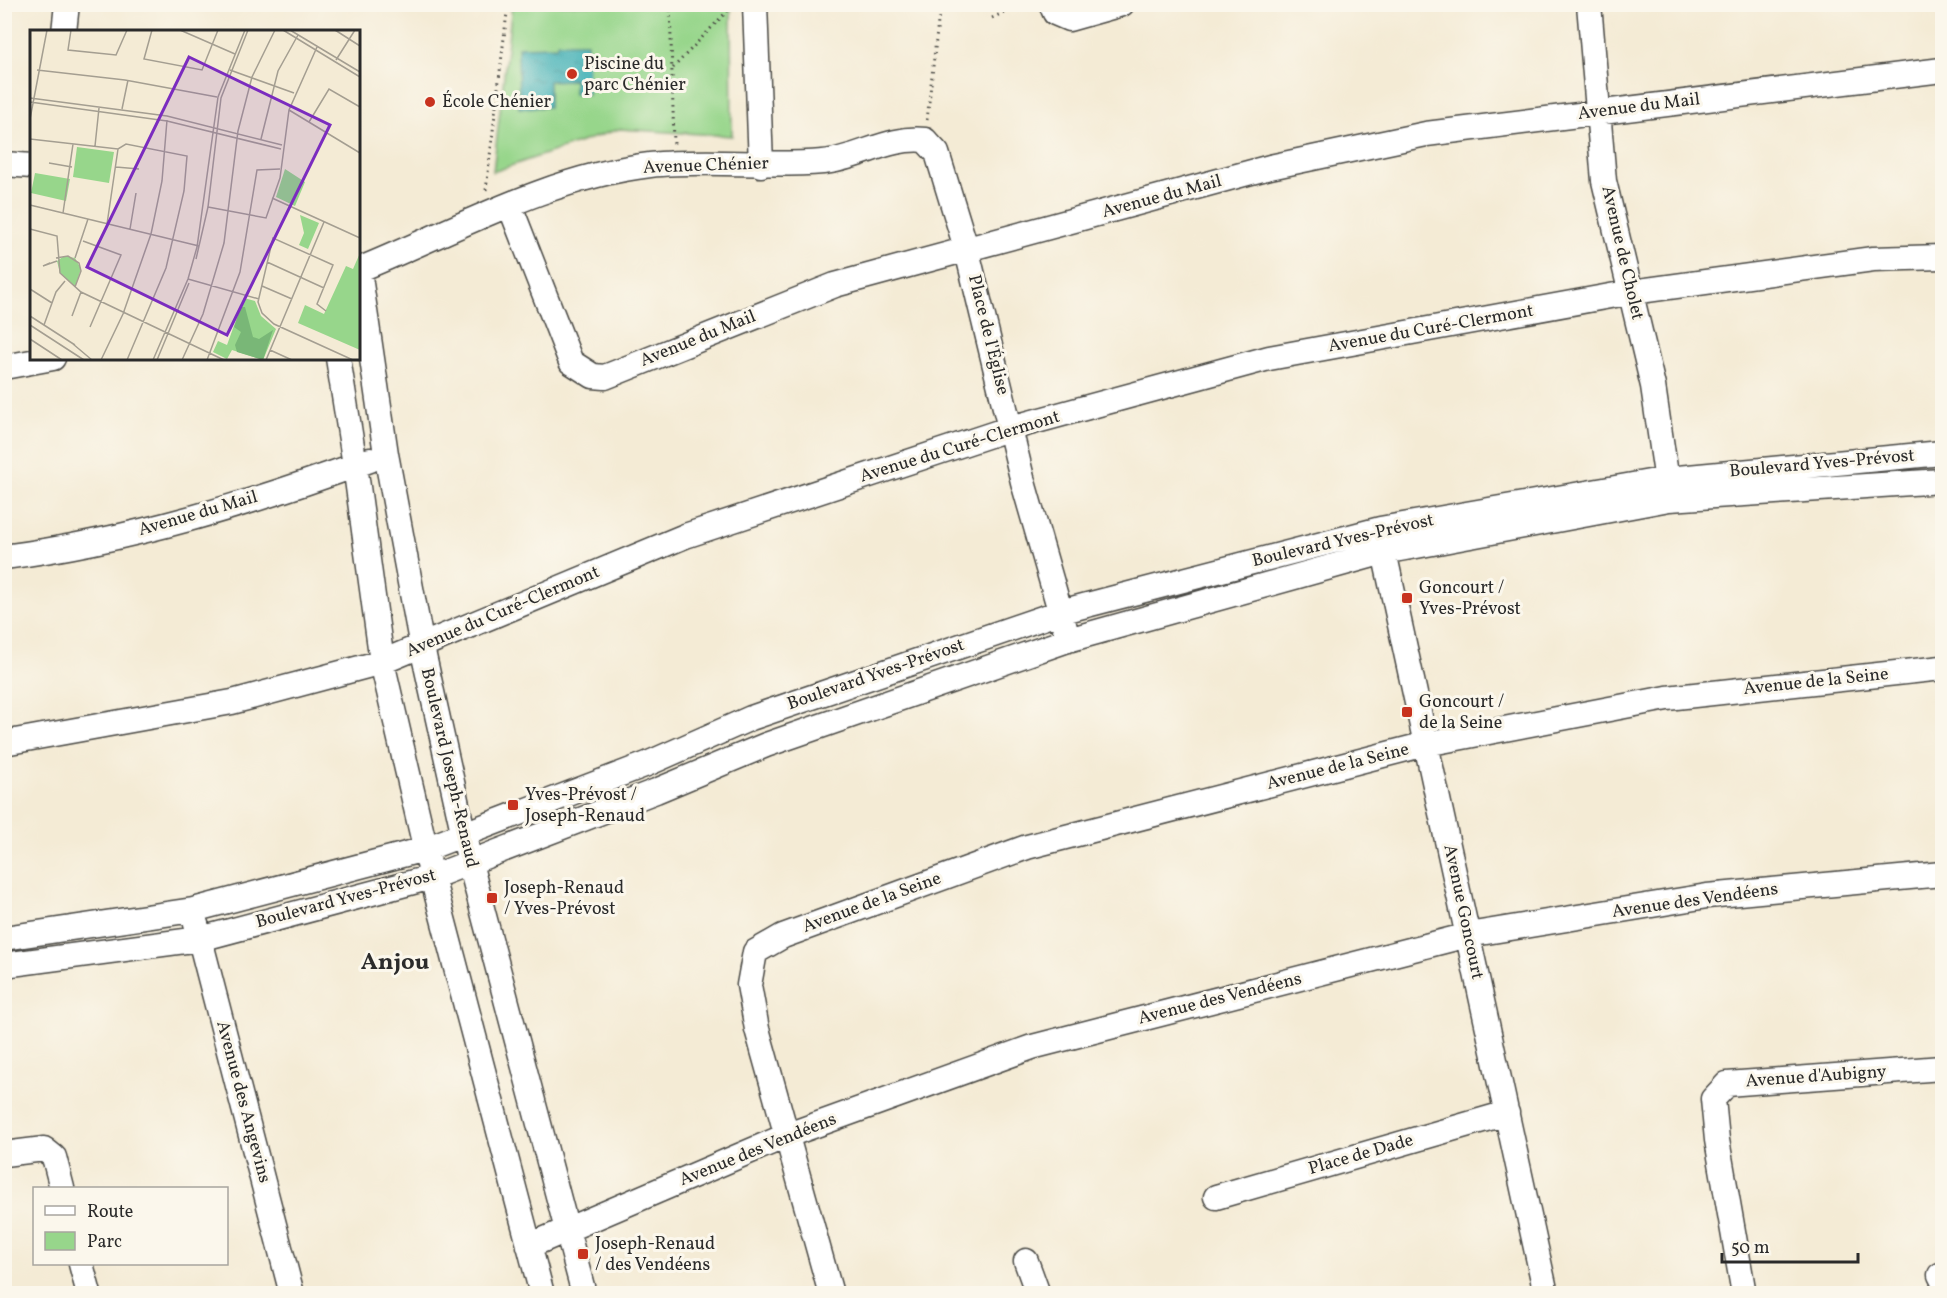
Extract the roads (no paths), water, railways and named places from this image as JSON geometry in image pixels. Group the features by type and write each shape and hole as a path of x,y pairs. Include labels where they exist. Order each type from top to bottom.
{"street":[{"path":"64,30 67,4"},
{"path":"755,4 761,165"},
{"path":"1053,9 1069,19 1122,4"},
{"name":"Avenue de Cholet","path":"1589,4 1593,35 1596,112 1604,181 1653,386 1668,489"},
{"name":"Avenue du Mail","path":"502,209 571,362 593,376 605,377 835,285 1270,167 1426,134 1942,70"},
{"name":"Avenue Chénier","path":"360,269 502,209 577,181 649,165 761,165 826,162 909,138 925,140"},
{"name":"Place de l'Église","path":"925,140 937,153 967,250 1011,429 1068,640"},
{"path":"4,164 30,166"},
{"name":"Avenue du Curé-Clermont","path":"4,743 232,702 382,662 685,536 1011,429 1269,358 1632,292 1873,259 1942,257"},
{"name":"Boulevard Joseph-Renaud","path":"360,283 386,454 422,647 470,862 584,1293"},
{"path":"4,367 40,360"},
{"path":"338,360 382,662 432,877 542,1293"},
{"name":"Boulevard Yves-Prévost","path":"4,938 193,910 425,849 647,764 762,714 1060,612 1382,541 1668,489 1942,453"},
{"name":"Avenue du Mail","path":"4,557 64,549 187,520 386,454"},
{"name":"Boulevard Yves-Prévost","path":"1668,489 1942,482"},
{"name":"Boulevard Yves-Prévost","path":"4,965 200,939 432,877 656,791 773,743 1068,640 1382,541"},
{"name":"Avenue Goncourt","path":"1382,541 1546,1293"},
{"name":"Avenue de la Seine","path":"788,1135 757,1029 749,985 754,952 783,936 1027,847 1426,744 1667,698 1942,668"},
{"name":"Boulevard Yves-Prévost","path":"762,714 773,743"},
{"name":"Avenue des Vendéens","path":"529,1246 788,1135 1032,1047 1468,935 1707,896 1942,874"},
{"name":"Avenue des Angevins","path":"193,910 292,1293"},
{"name":"Avenue d'Aubigny","path":"1744,1293 1717,1140 1713,1099 1727,1084 1942,1068"},
{"name":"Place de Dade","path":"1216,1197 1507,1113"},
{"path":"788,1135 831,1293"},
{"path":"4,1154 44,1149 54,1157 62,1187"},
{"path":"1026,1261 1038,1293"},
{"path":"82,1265 89,1293"}],"water":[{"path":"558,43 587,43 588,94 574,94 574,80 549,81 549,107 519,108 518,47 557,46"}],"place":[{"name":"Piscine du parc Chénier","path":"572,74"},
{"name":"École Chénier","path":"430,102"},
{"name":"Goncourt / Yves-Prévost","path":"1407,598"},
{"name":"Goncourt / de la Seine","path":"1407,712"},
{"name":"Yves-Prévost / Joseph-Renaud","path":"513,805"},
{"name":"Joseph-Renaud / Yves-Prévost","path":"492,898"},
{"name":"Joseph-Renaud / des Vendéens","path":"583,1254"}],"district":[{"name":"Anjou","path":"395,963"}]}
